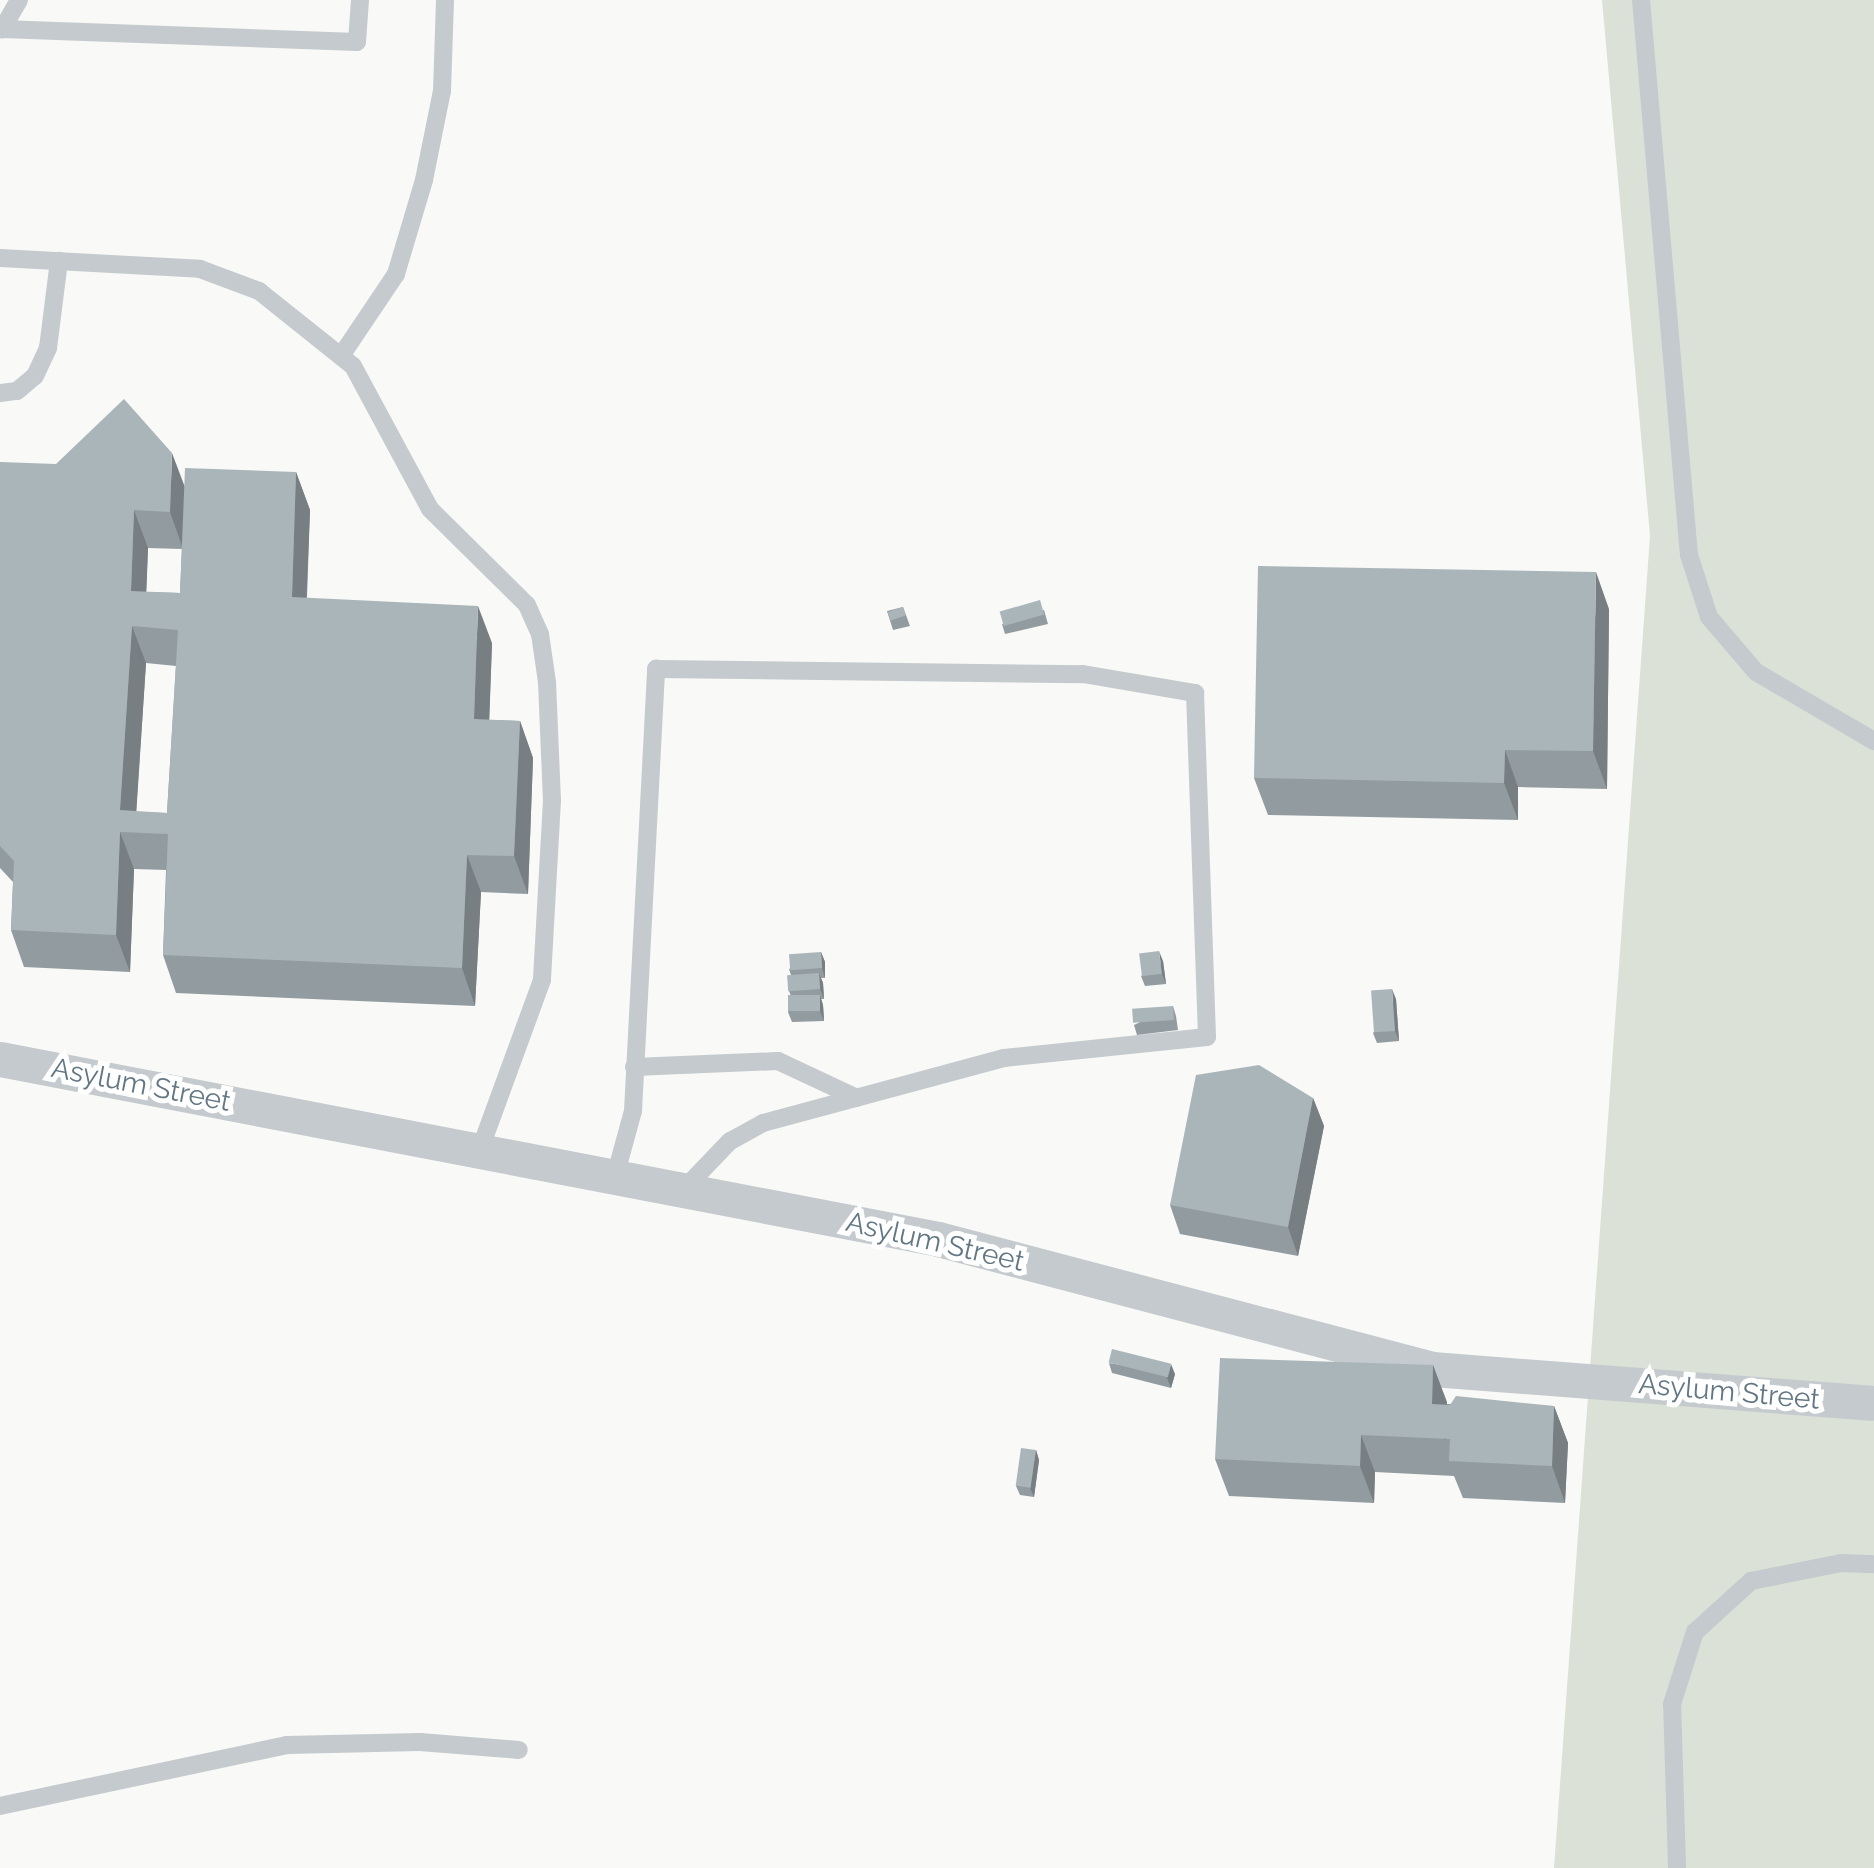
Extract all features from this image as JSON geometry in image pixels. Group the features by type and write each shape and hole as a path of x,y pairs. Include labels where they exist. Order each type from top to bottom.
{"street":[{"name":"Asylum Street","path":"0,1059 481,1147 938,1239 1432,1369 1873,1403"}],"lane":[{"path":"19,0 2,29 357,42 360,0"},
{"path":"341,356 396,274 424,180 442,91 445,0"},
{"path":"1640,0 1689,555 1708,616 1756,672 1874,741"},
{"path":"0,258 200,269 259,290 353,366 430,509 527,604 540,634 552,800 542,980 481,1147"},
{"path":"0,394 17,391 35,376 48,348 59,261"},
{"path":"616,1174 633,1111 656,668 1083,674 1195,693 1208,1037 1004,1058 763,1123 730,1141 684,1188"},
{"path":"634,1067 778,1061 856,1098"},
{"path":"1677,1868 1672,1704 1695,1632 1751,1581 1841,1563 1874,1564"},
{"path":"0,1806 286,1745 420,1742 520,1750"}],"shaded area":[{"path":"1602,0 1874,0 1874,1868 1554,1868 1650,536"}],"building":[{"path":"124,399 172,453 170,512 134,510 131,591 180,593 185,468 296,472 292,597 478,606 474,719 520,721 514,856 467,855 462,968 163,955 168,834 120,832 116,935 11,930 14,861 0,846 0,462 56,464","holes":["132,626 178,630 167,813 120,810"]},
{"path":"1258,566 1596,572 1593,751 1505,750 1504,783 1254,778"},
{"path":"1040,600 1044,614 1004,626 1000,612"},
{"path":"903,607 906,616 891,621 888,612"},
{"path":"1159,951 1162,974 1142,976 1139,953"},
{"path":"821,952 822,968 790,970 789,954"},
{"path":"819,973 820,989 788,991 787,975"},
{"path":"1392,989 1395,1031 1374,1032 1371,990"},
{"path":"788,995 820,995 820,1011 788,1011"},
{"path":"1173,1006 1174,1020 1133,1023 1132,1009"},
{"path":"1259,1065 1313,1098 1288,1227 1170,1205 1196,1075"},
{"path":"1112,1349 1171,1364 1168,1377 1109,1363"},
{"path":"1220,1358 1433,1365 1432,1404 1450,1405 1456,1396 1554,1406 1552,1466 1449,1461 1450,1439 1361,1435 1360,1466 1215,1459"},
{"path":"1021,1448 1036,1450 1031,1488 1016,1486"}]}
